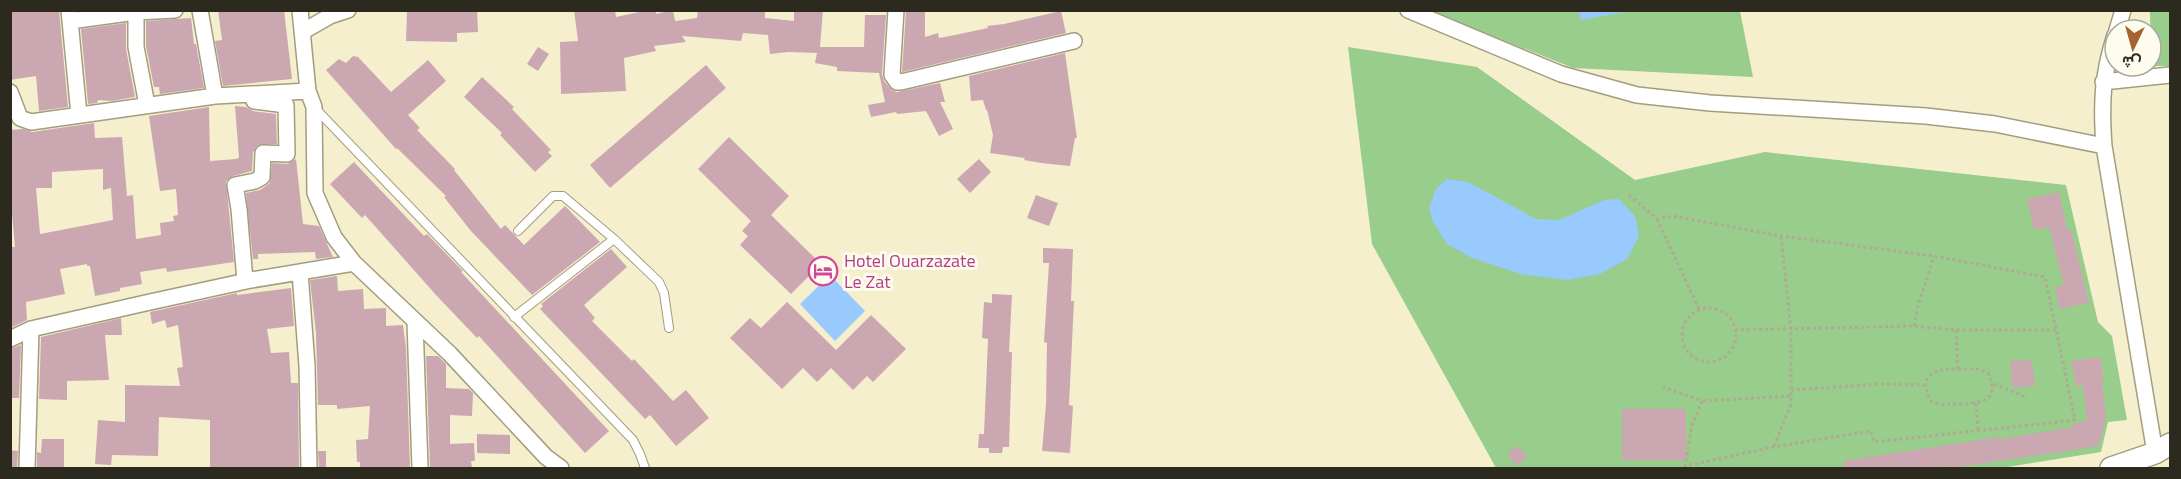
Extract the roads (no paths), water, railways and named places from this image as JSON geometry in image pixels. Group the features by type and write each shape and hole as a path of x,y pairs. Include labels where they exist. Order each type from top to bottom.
{"street":[{"path":"79,115 70,16 176,10"},
{"path":"200,10 214,96"},
{"path":"300,10 308,91 314,106 315,193 334,237 354,263 450,354 546,457 561,468"},
{"path":"302,32 330,15 348,10"},
{"path":"896,10 892,75 894,80 901,82 1074,41"},
{"path":"1408,10 1561,74 1637,94 1710,103 1938,117 1995,124 2104,146"},
{"path":"136,11 136,47 147,105"},
{"path":"2103,82 2170,75"},
{"path":"2104,78 2101,106 2104,146 2163,448 2111,468"},
{"path":"10,92 17,113 24,121 214,96 308,91"},
{"path":"214,96 286,105 288,154 262,153 262,177 235,185 245,281"},
{"path":"10,339 31,329 245,281 354,263"},
{"path":"300,272 307,366 309,468"},
{"path":"415,322 420,468"},
{"path":"27,468 31,329"}],"lane":[{"path":"314,106 633,440 643,465 636,468"},
{"path":"518,231 553,196 558,194 563,196 614,239 662,287 669,328"},
{"path":"514,316 614,239"}],"water":[{"path":"1579,10 1631,11 1581,20"},
{"path":"1447,179 1468,182 1536,219 1559,220 1604,200 1619,199 1635,216 1639,236 1627,259 1600,274 1567,280 1521,274 1472,258 1447,244 1433,222 1429,208 1436,189"},
{"path":"830,275 865,311 835,341 800,304"}],"place":[{"name":"Hotel Ouarzazate Le Zat","path":"823,271"}]}
